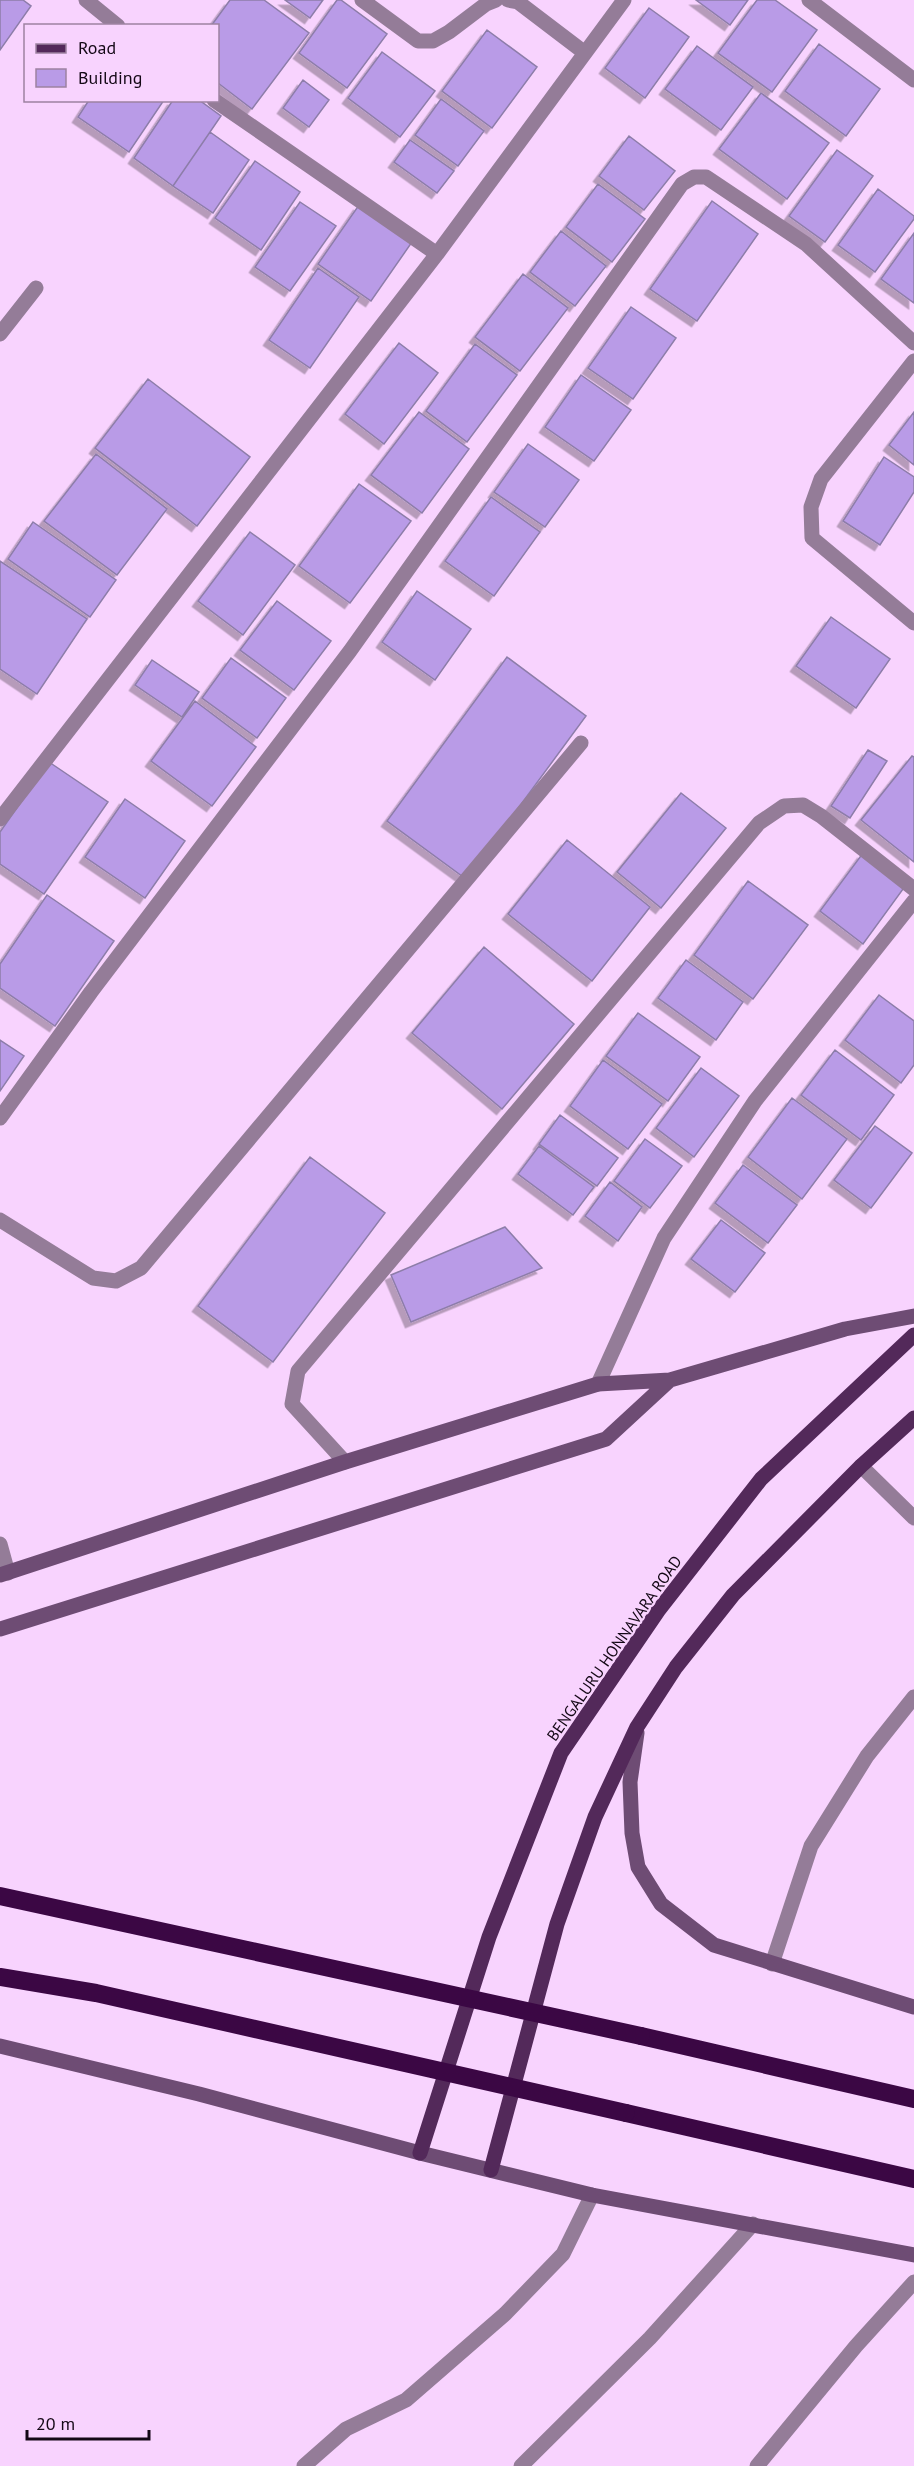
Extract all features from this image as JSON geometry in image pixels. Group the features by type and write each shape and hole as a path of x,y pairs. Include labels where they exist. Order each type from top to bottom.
{"highway":[{"path":"0,1896 408,1984 914,2099"},
{"path":"0,1977 96,1993 914,2179"}],"main road":[{"name":"BENGALURU HONNAVARA ROAD","path":"420,2153 489,1937 561,1753 658,1611 761,1479 914,1335"},
{"path":"491,2170 557,1924 595,1817 637,1727 676,1668 734,1595 861,1466 914,1418"}],"street":[{"path":"86,0 116,24"},
{"path":"362,0 418,42 433,41 486,4 496,0"},
{"path":"508,0 518,2 585,53"},
{"path":"0,819 437,254 624,0"},
{"path":"809,0 914,80"},
{"path":"217,102 437,254"},
{"path":"0,1118 91,992 350,651 682,184 694,177 706,177 806,244 914,343"},
{"path":"0,334 36,288"},
{"path":"914,361 821,480 811,507 812,538 914,623"},
{"path":"0,1220 93,1278 116,1281 141,1268 581,743"},
{"path":"345,1462 292,1404 298,1371 759,823 784,806 803,805 821,816 914,889"},
{"path":"598,1384 664,1238 755,1101 914,901"},
{"path":"0,1544 4,1574 345,1462 598,1384 670,1380 845,1329 914,1316"},
{"path":"0,1629 606,1439 670,1380"},
{"path":"861,1466 914,1518"},
{"path":"772,1964 811,1846 867,1756 914,1697"},
{"path":"637,1727 630,1782 632,1833 638,1867 661,1904 714,1946 914,2007"},
{"path":"0,2046 199,2094 420,2153 592,2195 914,2255"},
{"path":"304,2466 346,2429 406,2400 505,2314 563,2254 592,2195"},
{"path":"521,2466 650,2338 753,2224"},
{"path":"757,2466 856,2346 914,2282"}],"building":[{"path":"0,0 23,0 31,6 0,50"},
{"path":"230,0 264,0 309,33 252,109 219,84 219,24 212,24"},
{"path":"285,0 323,0 310,18"},
{"path":"337,0 341,0 387,34 347,88 299,53"},
{"path":"696,0 748,0 730,25"},
{"path":"757,0 775,0 817,30 772,92 718,53"},
{"path":"649,8 689,37 645,98 605,68"},
{"path":"487,30 537,67 492,128 442,91"},
{"path":"819,44 880,89 846,136 785,91"},
{"path":"697,46 753,87 721,130 665,89"},
{"path":"382,52 435,91 400,137 348,98"},
{"path":"303,80 329,100 309,127 283,108"},
{"path":"761,93 829,143 787,199 719,149"},
{"path":"441,99 484,131 458,166 415,135"},
{"path":"88,102 163,102 129,152 78,117"},
{"path":"172,102 202,102 221,116 173,186 134,158"},
{"path":"210,132 249,160 213,213 173,186"},
{"path":"629,136 675,171 644,210 599,176"},
{"path":"410,140 454,171 437,193 394,162"},
{"path":"837,150 873,176 825,242 789,216"},
{"path":"255,161 300,192 261,250 215,218"},
{"path":"598,184 645,219 612,262 566,227"},
{"path":"878,189 914,216 914,219 875,272 838,245"},
{"path":"712,201 758,234 697,321 650,289"},
{"path":"300,202 336,226 290,291 255,267"},
{"path":"359,205 412,242 371,301 318,264"},
{"path":"561,231 606,266 575,306 530,272"},
{"path":"914,233 914,303 881,279"},
{"path":"318,268 359,297 310,368 269,340"},
{"path":"523,274 568,308 520,371 475,337"},
{"path":"631,307 676,338 633,399 588,368"},
{"path":"399,343 438,373 384,444 345,414"},
{"path":"475,344 517,375 467,442 426,411"},
{"path":"581,375 631,410 594,461 545,427"},
{"path":"148,379 250,457 197,526 95,448"},
{"path":"419,412 469,449 422,513 371,475"},
{"path":"914,412 914,465 889,445"},
{"path":"528,444 579,480 545,527 494,492"},
{"path":"96,454 167,509 117,575 44,521"},
{"path":"884,457 914,477 914,492 880,545 843,521"},
{"path":"359,484 411,521 350,603 299,566"},
{"path":"491,497 540,532 494,596 445,561"},
{"path":"33,522 116,580 90,617 8,559"},
{"path":"250,532 295,565 243,635 198,601"},
{"path":"0,561 87,619 37,694 0,669"},
{"path":"417,591 471,629 435,680 382,642"},
{"path":"277,601 331,641 294,690 240,650"},
{"path":"831,617 890,659 856,708 796,666"},
{"path":"507,657 586,716 466,879 387,821"},
{"path":"231,658 286,698 257,738 202,698"},
{"path":"152,660 199,692 182,717 135,685"},
{"path":"195,701 256,747 212,806 151,761"},
{"path":"868,750 887,761 850,818 831,806"},
{"path":"912,756 914,757 914,862 861,820"},
{"path":"49,762 108,802 44,894 0,864 0,832"},
{"path":"681,793 726,828 661,908 617,872"},
{"path":"125,799 185,841 145,898 85,857"},
{"path":"567,840 650,907 592,981 508,914"},
{"path":"863,853 906,885 863,944 820,911"},
{"path":"748,881 808,925 753,999 694,955"},
{"path":"47,895 114,941 55,1026 0,988 0,964"},
{"path":"484,947 574,1024 502,1109 412,1033"},
{"path":"686,960 743,1002 716,1040 658,998"},
{"path":"879,995 914,1021 914,1065 901,1083 845,1040"},
{"path":"638,1013 700,1057 668,1101 606,1056"},
{"path":"0,1040 24,1056 0,1091"},
{"path":"835,1050 894,1095 861,1140 801,1095"},
{"path":"603,1060 662,1104 628,1149 570,1106"},
{"path":"701,1068 739,1096 694,1157 656,1128"},
{"path":"792,1098 847,1139 802,1199 748,1157"},
{"path":"560,1115 618,1158 597,1186 539,1144"},
{"path":"875,1126 912,1153 871,1208 834,1180"},
{"path":"645,1139 682,1166 650,1208 614,1181"},
{"path":"539,1146 594,1187 573,1215 518,1174"},
{"path":"310,1157 385,1213 273,1362 198,1306"},
{"path":"743,1165 797,1205 768,1243 715,1203"},
{"path":"610,1182 642,1207 618,1241 585,1216"},
{"path":"721,1220 765,1253 735,1292 691,1259"},
{"path":"505,1227 542,1268 411,1322 391,1275"}]}
